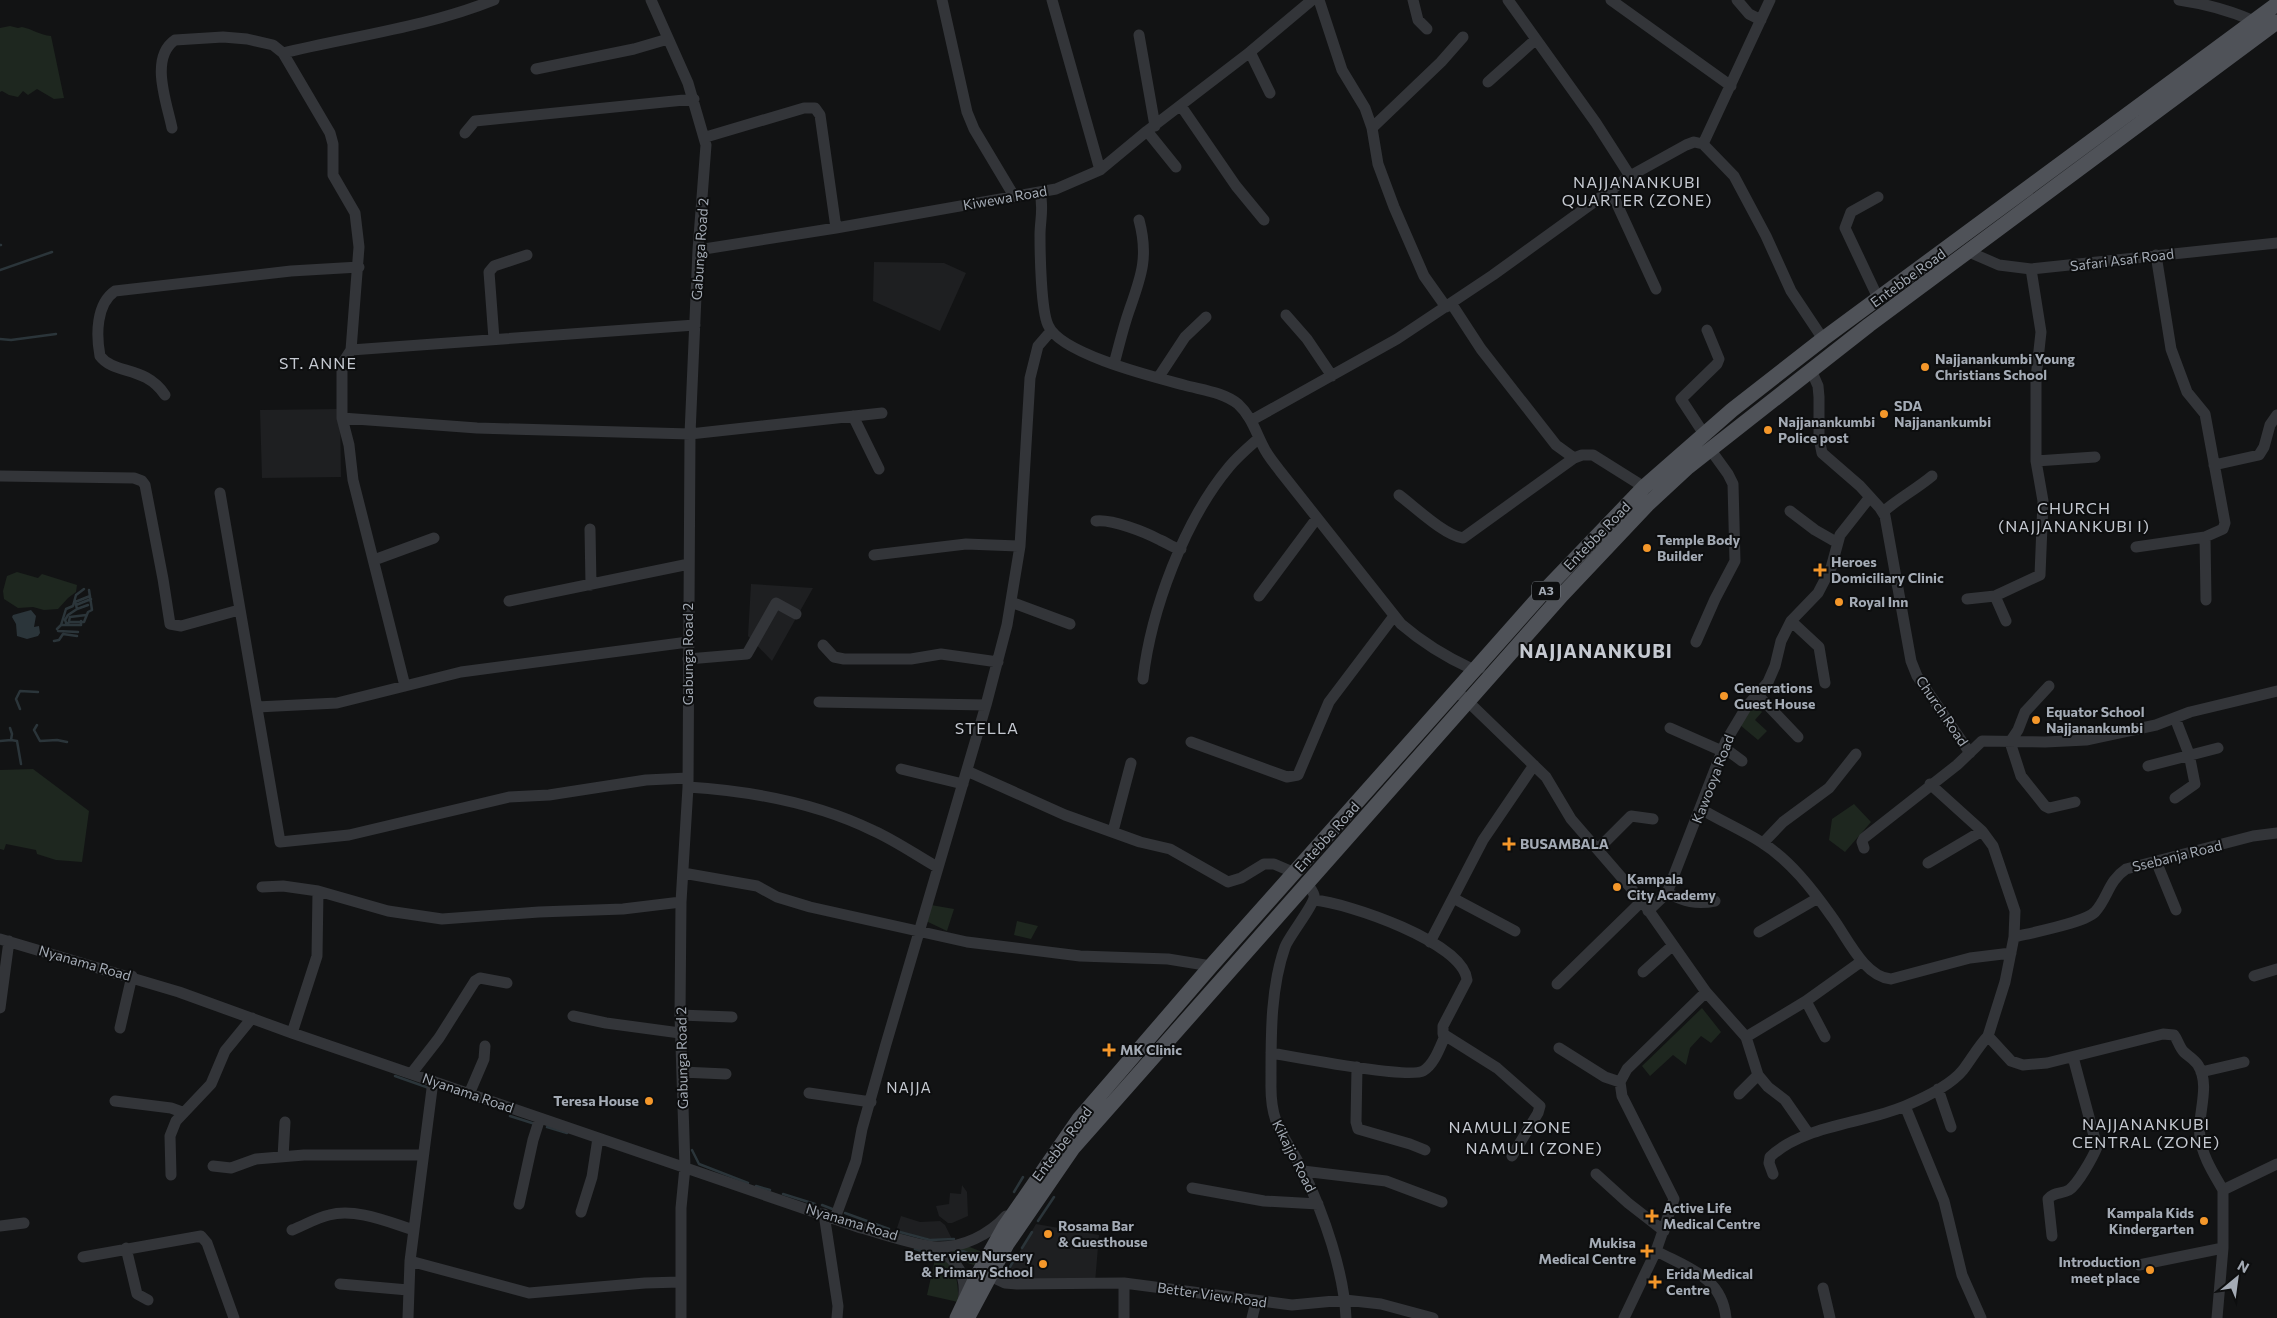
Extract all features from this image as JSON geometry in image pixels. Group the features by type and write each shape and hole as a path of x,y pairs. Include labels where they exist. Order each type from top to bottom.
{"main road":[{"name":"Entebbe Road","path":"962,1315 990,1276 1010,1240 1073,1148 1478,666 1549,586 1644,487 1704,434 1823,339 1879,300 2277,4"},
{"name":"Entebbe Road","path":"962,1315 987,1257 1022,1198 1079,1119 1211,966 1300,878 1469,702 1605,548 1647,505 1710,449 1811,370 2277,22"}],"street":[{"path":"283,52 392,29 476,7 494,0"},
{"name":"Gabunga Road 2","path":"650,0 694,100 706,137 698,250 690,434 688,782 682,902 680,1015 685,1167 681,1208 681,1318"},
{"path":"942,0 967,112 974,128 1014,196"},
{"path":"1052,0 1100,170"},
{"name":"Kiwewa Road","path":"698,250 1040,193 1100,170 1250,52 1312,0"},
{"path":"1319,0 1342,70 1362,102 1372,128 1378,164 1394,207 1424,276 1556,445 1574,458"},
{"path":"1412,0 1418,20 1427,29"},
{"path":"1508,0 1596,124 1630,176"},
{"path":"1611,0 1731,86"},
{"path":"1737,0 1754,18 1761,20"},
{"path":"1703,144 1770,0"},
{"path":"2179,0 2217,6 2254,21"},
{"path":"1139,35 1151,128 1176,167"},
{"path":"172,128 161,71 164,54 169,44 175,40 223,37 268,43 283,52 330,133 333,144 333,175 355,213 359,266 351,350 342,364 342,418 349,445 353,480 404,686"},
{"path":"1372,128 1442,62 1463,37"},
{"path":"536,69 634,49 668,39"},
{"path":"1488,82 1535,40"},
{"path":"1250,52 1270,93"},
{"path":"465,133 475,121 694,100"},
{"path":"1181,106 1236,186 1264,220"},
{"path":"706,137 804,108 815,108 820,115 836,228"},
{"path":"1252,420 1397,339 1630,176 1694,142 1703,144 1734,176 1766,236 1790,291 1823,339"},
{"path":"1610,190 1656,289"},
{"path":"1040,193 1043,208 1040,233 1045,316 1051,331 1069,345 1114,364 1220,394 1238,405 1252,420 1260,438 1280,471 1394,616 1412,633 1435,650 1472,669 1478,666 1491,677"},
{"path":"1878,197 1851,212 1845,228 1879,300"},
{"path":"1114,364 1128,313 1142,274 1143,237 1139,220"},
{"name":"Safari Asaf Road","path":"1969,252 1999,265 2031,268 2277,243"},
{"path":"494,339 489,272 494,266 527,255"},
{"path":"2136,547 2206,537 2223,529 2226,522 2205,414 2187,392 2171,349 2156,255"},
{"path":"165,394 158,384 150,378 107,362 100,356 98,331 101,314 104,302 115,291 291,271 359,266"},
{"path":"1967,599 1995,596 2040,575 2043,501 2036,461 2036,378 2041,332 2031,268"},
{"path":"1286,315 1307,339 1332,376"},
{"path":"1158,378 1186,337 1206,317"},
{"path":"351,350 695,325"},
{"path":"1704,434 1681,399 1717,364 1719,359 1707,330"},
{"path":"837,1318 838,1306 830,1216 856,1160 862,1129 918,932 998,662 1011,602 1020,546 1030,378 1038,346 1051,331"},
{"name":"Church Road","path":"1811,370 1818,391 1819,438 1822,453 1870,497 1883,512 1889,527 1906,640 1911,661 1917,676 1970,752"},
{"path":"342,418 477,428 690,434 882,412"},
{"path":"2214,465 2258,455 2264,447 2270,425 2277,415"},
{"path":"853,416 879,469"},
{"path":"1143,679 1146,650 1162,594 1181,549 1202,507 1220,479 1234,461 1260,438"},
{"path":"1696,642 1715,599 1735,562 1733,484 1710,449"},
{"path":"1399,495 1444,529 1456,537 1463,538 1582,454 1593,455 1644,487"},
{"path":"2036,461 2095,457"},
{"path":"0,476 134,478 142,481 145,485 170,624 181,626 239,610"},
{"path":"1883,512 1902,496 1913,492 1932,476"},
{"path":"220,493 280,842 349,835 509,796 550,795 646,780 688,782 762,795 823,812 872,830 937,867"},
{"path":"1790,511 1815,530 1836,542 1843,528 1870,497"},
{"path":"1259,596 1318,518"},
{"path":"1096,521 1104,520 1120,525 1160,540 1173,548 1181,549"},
{"path":"590,529 591,584"},
{"path":"2206,537 2206,600"},
{"path":"374,560 434,538"},
{"name":"Kawooya Road","path":"1557,984 1645,906 1667,893 1701,809 1722,749 1733,728 1768,682 1775,666 1781,641 1791,621 1818,593 1831,568 1836,542"},
{"path":"874,555 966,544 1020,546"},
{"path":"509,601 689,564"},
{"path":"1995,596 2006,622"},
{"path":"1011,602 1070,624"},
{"path":"688,659 747,654 776,604 796,614"},
{"path":"1191,742 1286,777 1298,774 1329,702 1394,616"},
{"path":"1791,621 1819,647 1825,683"},
{"path":"257,707 336,703 461,672 688,642"},
{"path":"823,645 834,657 844,659 911,660 941,654 998,662"},
{"path":"2010,742 2018,730 2025,712 2050,686"},
{"path":"1457,691 1546,777 1571,819 1645,906 1706,992 1746,1037 1758,1075 1768,1087 1785,1100 1808,1133"},
{"path":"1864,848 1862,842 1864,838 1982,741 2086,740 2156,725 2235,700 2277,691"},
{"path":"1757,694 1798,737"},
{"path":"819,702 986,705"},
{"path":"2175,718 2189,754 2195,784 2176,798"},
{"path":"1670,728 1722,749 1742,761"},
{"path":"2010,742 2021,776 2045,806 2049,808 2075,802"},
{"path":"2148,766 2218,748"},
{"path":"1763,843 1783,822 1829,788 1856,754"},
{"path":"1113,831 1131,763"},
{"path":"1430,942 1483,840 1534,765"},
{"path":"901,769 963,784"},
{"path":"967,770 1065,815 1140,842 1170,849 1228,882 1241,878 1264,864 1274,864 1300,878 1313,893 1311,904 1347,906 1408,929 1430,942 1463,966 1467,980 1442,1028 1446,1036 1497,1068 1540,1106 1538,1114 1512,1156"},
{"path":"1773,1174 1769,1163 1770,1157 1808,1133 1852,1124 1906,1106 1938,1089 1963,1070 1977,1047 1988,1036 2012,953 2015,920 2012,901 1994,846 1982,831 1930,784"},
{"path":"1701,809 1763,843 1799,875 1818,898 1862,961 1878,976 1891,979 1970,958 2012,953"},
{"path":"1598,849 1631,816 1653,819"},
{"path":"1928,863 1982,831"},
{"name":"Ssebanja Road","path":"2014,937 2087,918 2099,906 2113,880 2126,869 2253,836 2277,833"},
{"path":"2156,860 2176,910"},
{"path":"683,873 757,886 777,897 810,907 967,942 1080,956 1168,959 1211,966"},
{"path":"262,887 283,886 318,891 388,911 442,919 539,912 623,909 682,902"},
{"path":"292,1033 317,956 318,891"},
{"path":"1667,893 1691,903 1714,902"},
{"path":"1453,898 1515,931"},
{"path":"1759,932 1818,898"},
{"name":"Kikajjo Road","path":"1311,904 1290,936 1282,957 1274,1002 1271,1100 1275,1123 1303,1171 1326,1226 1345,1300 1346,1318"},
{"path":"0,1008 4,940"},
{"name":"Nyanama Road","path":"4,940 132,976 292,1033 861,1228 936,1247 956,1262 960,1271 964,1293 962,1315"},
{"path":"1643,972 1672,946"},
{"path":"1746,1037 1806,1001 1862,961"},
{"path":"2254,976 2277,969"},
{"path":"120,1028 132,976"},
{"path":"411,1074 439,1038 476,981 480,978 507,983"},
{"path":"1624,1318 1656,1251 1674,1203 1673,1192 1622,1096 1620,1082 1627,1069 1706,992"},
{"path":"1806,1001 1825,1037"},
{"path":"680,1015 732,1017"},
{"path":"573,1016 606,1023 680,1033"},
{"path":"172,1175 170,1136 182,1112 211,1084 225,1051 252,1018"},
{"path":"1988,1036 2015,1064 2047,1063 2170,1034 2177,1039 2184,1052 2194,1060 2201,1072 2203,1092 2199,1126 2200,1139 2210,1166 2223,1190 2223,1248 2217,1318"},
{"path":"1271,1053 1358,1067 1421,1072 1430,1065 1446,1036"},
{"path":"469,1094 484,1059 485,1046"},
{"path":"1559,1048 1605,1077 1620,1082"},
{"path":"2052,1236 2048,1199 2051,1195 2064,1192 2072,1187 2097,1146 2073,1057"},
{"path":"2201,1072 2244,1062"},
{"path":"1358,1067 1356,1122 1358,1130 1425,1150"},
{"path":"682,1072 726,1074"},
{"path":"1739,1094 1758,1075"},
{"path":"408,1318 410,1260 422,1154 433,1081"},
{"path":"1938,1089 1951,1127"},
{"path":"809,1093 870,1102"},
{"path":"115,1101 171,1108 182,1112"},
{"path":"1906,1106 1944,1201 1962,1275 1981,1318"},
{"path":"519,1204 533,1140 540,1118"},
{"path":"283,1157 285,1122"},
{"path":"581,1212 592,1177 598,1138"},
{"path":"213,1166 231,1168 256,1159 283,1157 344,1154 422,1154"},
{"path":"2223,1190 2277,1164"},
{"path":"1303,1171 1357,1179 1379,1179 1442,1202"},
{"path":"1596,1174 1628,1204 1664,1231"},
{"path":"1192,1188 1264,1201 1318,1204"},
{"name":"Nyanama Road","path":"936,1247 962,1243 981,1236 998,1226 1022,1198"},
{"path":"292,1230 315,1220 339,1213 355,1213 414,1230"},
{"path":"0,1226 24,1224"},
{"path":"83,1257 201,1236 207,1243 234,1318"},
{"path":"126,1248 136,1294 148,1300"},
{"path":"2140,1265 2223,1248"},
{"path":"1656,1251 1712,1283 1720,1293 1726,1318"},
{"path":"410,1260 529,1293 645,1283 680,1282"},
{"name":"Better View Road","path":"990,1276 1005,1283 1017,1284 1124,1283 1256,1302 1292,1305 1345,1300 1381,1304 1433,1318"},
{"path":"1124,1283 1124,1318"},
{"path":"340,1284 408,1290"},
{"path":"1823,1288 1830,1318"},
{"path":"1252,1318 1256,1302"}],"shaded area":[{"path":"10,26 22,27 51,36 64,98 54,99 37,89 28,95 23,91 18,97 0,92 0,28"},
{"path":"874,262 944,263 966,273 940,331 873,301"},
{"path":"340,409 341,477 262,478 260,410"},
{"path":"17,572 38,578 42,574 77,585 76,592 58,609 18,608 4,599 3,591 7,576"},
{"path":"751,584 813,588 772,661 748,636"},
{"path":"31,610 36,616 34,627 39,626 40,633 38,636 27,639 17,636 13,615"},
{"path":"1754,704 1762,712 1755,720 1767,731 1758,740 1740,725"},
{"path":"33,769 89,811 82,862 56,860 37,854 36,850 6,844 4,850 0,849 0,770"},
{"path":"1854,804 1871,822 1845,852 1829,840 1832,819"},
{"path":"931,905 954,909 947,931 926,921"},
{"path":"1017,921 1038,926 1031,939 1014,935"},
{"path":"1702,1008 1721,1032 1711,1043 1701,1036 1690,1048 1686,1065 1673,1055 1650,1076 1642,1066"},
{"path":"962,1185 967,1192 968,1216 948,1223 939,1216 936,1206 949,1204 950,1193 961,1194"},
{"path":"901,1216 920,1222 940,1221 945,1225 952,1239 931,1239 896,1231"},
{"path":"1036,1224 1099,1235 1095,1283 1019,1279 1008,1271"},
{"path":"967,1246 985,1253 977,1266 958,1260 951,1250"},
{"path":"937,1250 948,1261 955,1273 958,1287 958,1302 927,1295"}],"waterway":[{"path":"0,270 52,252"},
{"path":"0,339 11,340 56,334"},
{"path":"61,625 66,609 73,606 76,595 84,589"},
{"path":"57,629 61,625 67,625 69,622 84,622 88,612 92,610 89,590"},
{"path":"76,604 75,602 90,596"},
{"path":"81,621 81,625 67,625 65,620 68,615 77,609 76,605 91,599"},
{"path":"77,609 88,605"},
{"path":"69,621 70,617 86,615"},
{"path":"58,631 78,632"},
{"path":"54,641 59,640 63,634 77,636"},
{"path":"20,709 16,699 20,691 38,692"},
{"path":"37,725 34,730 40,741 57,740 67,742"},
{"path":"0,741 11,740 10,728"},
{"path":"11,740 17,741 21,764"},
{"path":"395,1076 429,1088"},
{"path":"510,1116 532,1123"},
{"path":"547,1127 567,1133"},
{"path":"692,1150 699,1164 748,1183"},
{"path":"1014,1192 1023,1177"},
{"path":"756,1186 770,1190"},
{"path":"783,1194 815,1204"},
{"path":"1038,1221 1054,1197"},
{"path":"822,1205 835,1210"},
{"path":"845,1213 889,1229"},
{"path":"896,1231 930,1240 954,1239"},
{"path":"1022,1248 1032,1232"},
{"path":"915,1249 935,1255"},
{"path":"957,1252 963,1251 981,1259"},
{"path":"1007,1272 1017,1255"},
{"path":"1007,1272 1019,1279"}],"place":[{"name":"Najjanankumbi Young Christians School","path":"1925,367"},
{"name":"SDA Najjanankumbi","path":"1884,414"},
{"name":"Najjanankumbi Police post","path":"1768,430"},
{"name":"Temple Body Builder","path":"1647,548"},
{"name":"Heroes Domiciliary Clinic","path":"1820,570"},
{"name":"Royal Inn","path":"1839,602"},
{"name":"Generations Guest House","path":"1724,696"},
{"name":"Equator School Najjanankumbi","path":"2036,720"},
{"name":"BUSAMBALA","path":"1509,844"},
{"name":"Kampala City Academy","path":"1617,887"},
{"name":"MK Clinic","path":"1109,1050"},
{"name":"Teresa House","path":"649,1101"},
{"name":"Active Life Medical Centre","path":"1652,1216"},
{"name":"Kampala Kids Kindergarten","path":"2204,1221"},
{"name":"Rosama Bar & Guesthouse","path":"1048,1234"},
{"name":"Mukisa Medical Centre","path":"1647,1251"},
{"name":"Better view Nursery & Primary School","path":"1043,1264"},
{"name":"Introduction meet place","path":"2150,1270"},
{"name":"Erida Medical Centre","path":"1655,1282"}],"district":[{"name":"NAJJANANKUBI QUARTER (ZONE)","path":"1637,191"},
{"name":"ST. ANNE","path":"318,363"},
{"name":"CHURCH (NAJJANANKUBI I)","path":"2074,517"},
{"name":"NAJJANANKUBI","path":"1596,651"},
{"name":"STELLA","path":"987,728"},
{"name":"NAJJA","path":"909,1088"},
{"name":"NAMULI ZONE","path":"1510,1127"},
{"name":"NAJJANANKUBI CENTRAL (ZONE)","path":"2146,1133"},
{"name":"NAMULI (ZONE)","path":"1534,1148"}]}
